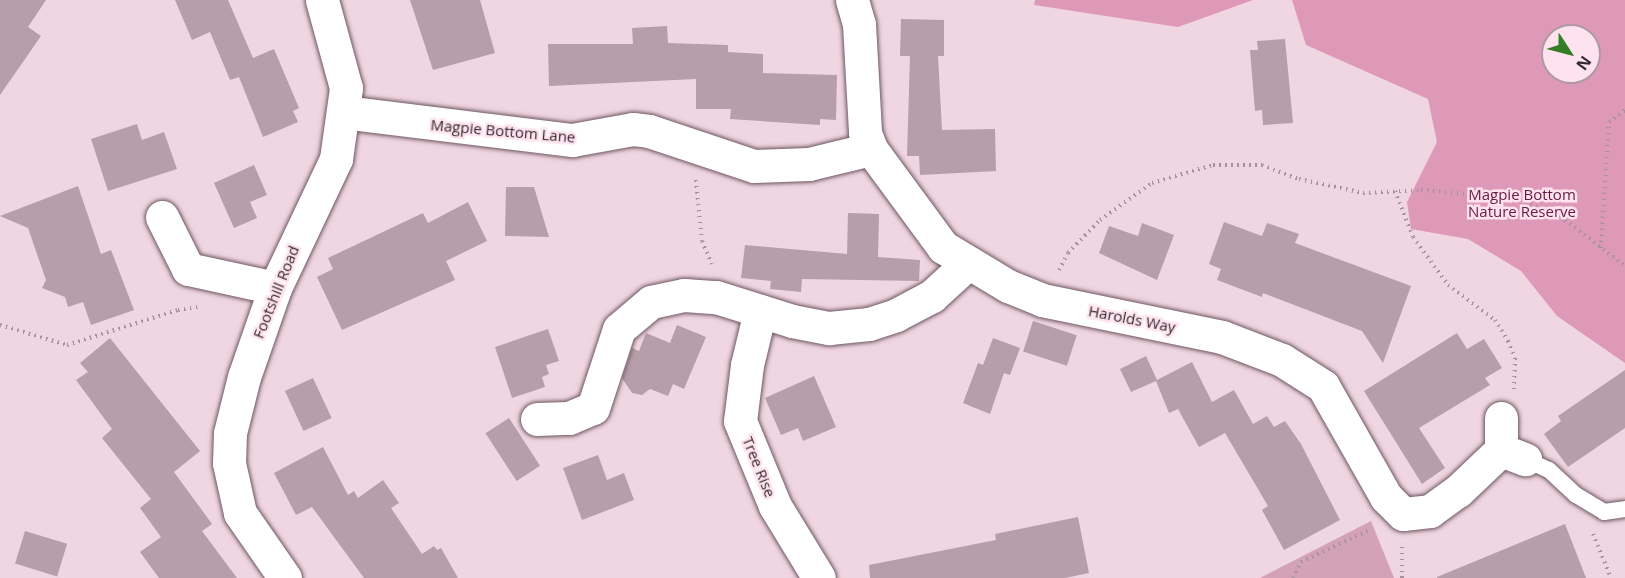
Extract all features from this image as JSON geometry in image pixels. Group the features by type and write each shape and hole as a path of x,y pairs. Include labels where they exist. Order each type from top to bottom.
{"street":[{"name":"Footshill Road","path":"285,578 240,513 229,463 236,402 275,288 336,159 346,88 322,0"},
{"name":"Harolds Way","path":"852,0 859,24 865,133 871,149 943,247 968,263 1042,300 1222,337 1282,360 1323,386 1386,497 1403,514"},
{"name":"Magpie Bottom Lane","path":"343,112 572,140 633,129 650,131 754,166 810,164 871,149"},
{"path":"162,218 188,269 275,288"},
{"path":"537,419 569,418 592,408 619,328 651,302 684,295 717,297 760,311 829,328 870,324 896,315 932,296 968,263"},
{"name":"Tree Rise","path":"760,311 740,421 775,506 819,578"},
{"path":"1403,514 1430,511 1458,491 1509,443"}],"lane":[{"path":"1509,443 1549,470 1576,495 1604,512 1625,508"}],"path":[{"path":"1601,249 1609,122 1625,110"},
{"path":"1042,300 1068,253 1100,220 1152,183 1175,173 1213,165 1262,165 1299,179 1363,193 1395,191 1520,199 1565,220 1625,266"},
{"path":"1395,191 1413,237 1448,285 1489,315 1508,341 1515,358 1509,443"},
{"path":"697,207 702,241"},
{"path":"0,326 68,345 178,310 210,306"},
{"path":"1293,578 1301,562 1403,514"},
{"path":"1600,551 1611,578"}],"shaded area":[{"path":"1371,521 1394,578 1260,578"}],"green space":[{"path":"1035,0 1253,0 1178,27 1034,5"},
{"name":"Magpie Bottom Nature Reserve","path":"1292,0 1625,0 1625,363 1557,316 1521,271 1468,239 1411,229 1407,202 1437,142 1428,99 1306,45"}],"building":[{"path":"0,0 46,0 28,27 41,36 0,95"},
{"path":"175,0 228,0 253,58 274,49 299,108 293,111 298,122 263,137 239,77 230,80 210,32 192,40"},
{"path":"410,0 480,0 495,53 433,70"},
{"path":"901,19 944,20 944,56 938,56 942,130 995,129 996,171 920,175 919,156 907,156 910,56 900,56"},
{"path":"667,26 668,43 728,45 728,52 763,54 763,73 837,75 836,120 820,119 820,125 730,119 731,109 696,109 696,79 549,86 548,44 633,44 632,28"},
{"path":"1285,39 1293,123 1263,125 1262,110 1255,111 1250,50 1258,50 1257,41"},
{"path":"137,124 142,140 164,132 177,169 108,191 91,139"},
{"path":"254,165 267,195 250,202 257,218 234,228 214,183"},
{"path":"78,186 101,254 111,250 134,310 91,325 83,302 68,307 65,297 42,288 46,280 28,228 0,216"},
{"path":"506,187 534,187 549,237 505,236"},
{"path":"468,202 487,241 446,261 455,280 342,330 317,277 333,269 328,258 423,213 428,223"},
{"path":"848,213 879,214 878,257 920,260 919,281 802,279 801,292 770,289 771,281 741,278 745,245 847,254"},
{"path":"1224,222 1262,236 1267,223 1299,234 1295,243 1411,286 1383,363 1362,331 1263,293 1262,297 1217,280 1221,269 1209,264"},
{"path":"1142,223 1174,235 1157,280 1099,253 1109,226 1138,236"},
{"path":"1033,321 1077,335 1067,366 1023,351"},
{"path":"677,325 706,337 684,389 673,384 668,396 650,389 642,395 632,393 622,378 632,348 639,351 646,333 670,343"},
{"path":"548,329 559,361 546,365 549,374 542,377 545,387 512,398 495,347"},
{"path":"1457,333 1467,349 1484,339 1502,368 1485,378 1490,385 1419,428 1445,468 1422,484 1364,391"},
{"path":"110,338 200,451 174,472 212,524 202,531 237,578 159,578 140,552 161,537 140,508 151,499 102,438 112,429 76,380 88,372 80,363"},
{"path":"993,338 1020,348 1010,375 1004,373 990,414 963,403 978,363 983,365"},
{"path":"1146,356 1157,380 1192,362 1212,402 1234,390 1253,424 1267,416 1274,427 1285,421 1301,444 1340,520 1284,550 1262,510 1268,506 1225,433 1199,447 1178,409 1169,413 1156,381 1131,392 1120,369"},
{"path":"1625,370 1625,428 1568,467 1544,434 1561,421 1558,416"},
{"path":"814,376 836,427 803,441 798,428 781,435 765,398"},
{"path":"313,378 332,418 303,431 285,391"},
{"path":"509,418 540,466 517,481 486,433"},
{"path":"323,447 348,495 354,491 358,498 383,480 399,503 391,508 422,554 434,546 437,550 441,548 458,578 364,578 312,507 296,515 274,473"},
{"path":"598,455 607,480 624,473 634,500 582,520 563,468"},
{"path":"1078,517 1089,573 1065,578 870,578 869,565 996,540 995,534"},
{"path":"1565,524 1586,578 1437,578 1437,577"},
{"path":"25,531 67,544 57,576 15,564"}]}
